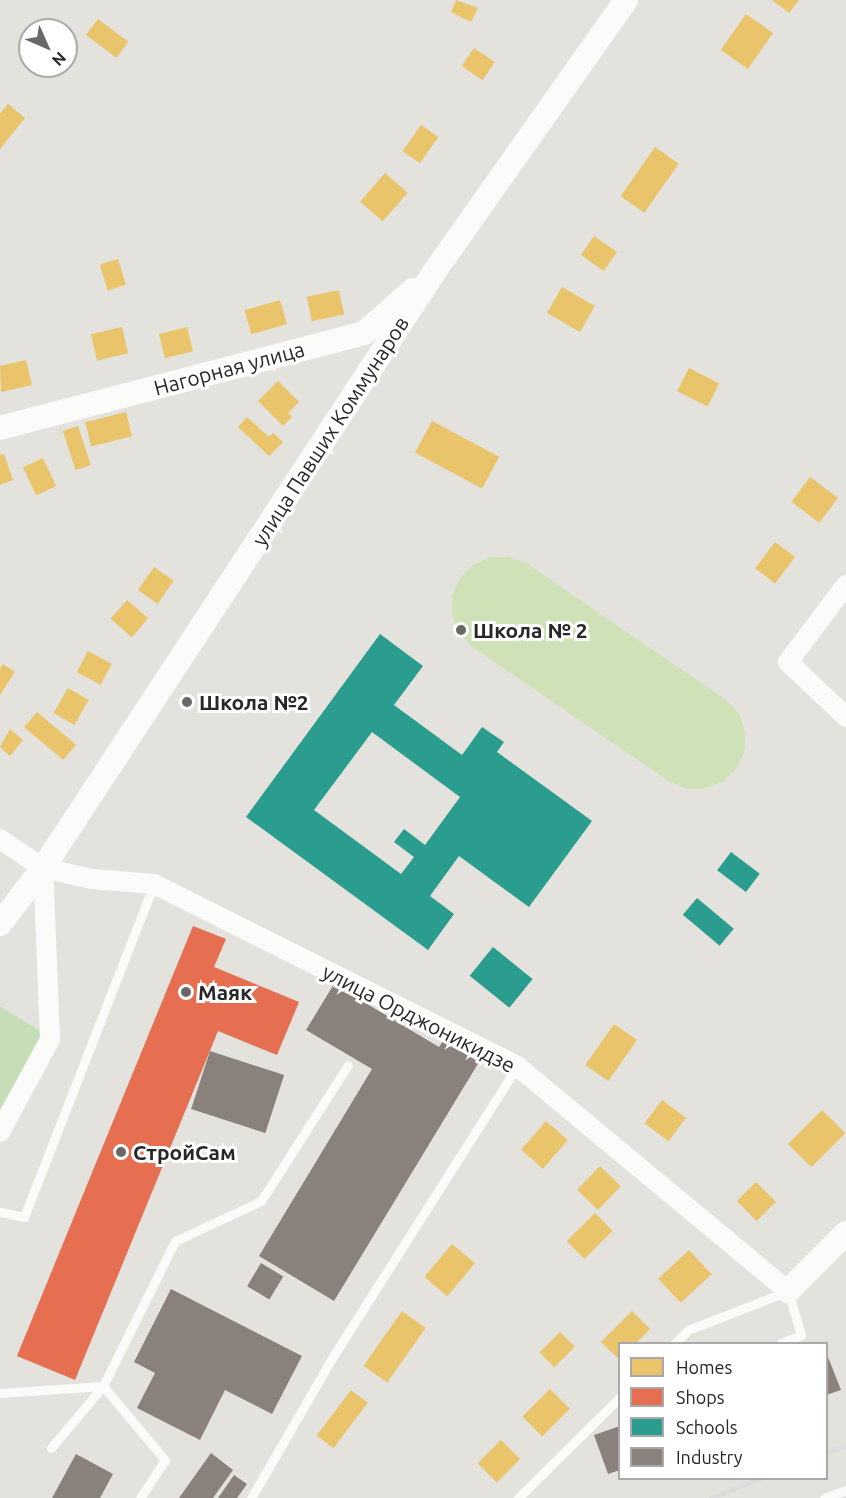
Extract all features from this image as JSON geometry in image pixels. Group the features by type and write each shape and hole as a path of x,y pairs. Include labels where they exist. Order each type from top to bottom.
{"street":[{"name":"улица Павших Коммунаров","path":"0,924 43,868 437,268 626,0"},
{"name":"Нагорная улица","path":"0,428 364,333 437,268"},
{"path":"846,585 788,662 846,717"},
{"name":"улица Орджоникидзе","path":"0,838 43,868 92,879 154,884 517,1066 788,1291"},
{"path":"0,1132 50,1040 43,868"},
{"path":"788,1291 846,1233"}],"lane":[{"path":"0,1212 24,1217 154,884"},
{"path":"51,1448 103,1386 175,1241 261,1201 348,1065"},
{"path":"251,1498 332,1358 517,1066"},
{"path":"676,1342 688,1330 788,1291 801,1335 785,1342"},
{"path":"0,1393 103,1386"},
{"path":"103,1386 165,1460 140,1498"},
{"path":"518,1498 618,1399"},
{"path":"605,1411 618,1406"},
{"path":"824,1498 846,1490"}],"green space":[{"path":"490,557 509,557 526,563 726,700 739,714 745,731 745,750 737,767 724,781 707,788 688,789 670,782 471,646 458,632 452,614 452,595 460,578 473,565"},
{"path":"0,1006 43,1033 0,1109"}],"building: Homes":[{"path":"456,0 478,8 471,22 451,12"},
{"path":"772,0 799,0 789,13"},
{"path":"746,14 773,33 748,69 721,50"},
{"path":"98,19 128,42 116,58 86,35"},
{"path":"474,48 495,62 482,80 462,66"},
{"path":"8,104 25,118 0,149 0,114"},
{"path":"421,125 438,137 420,163 403,151"},
{"path":"655,147 679,164 644,213 621,196"},
{"path":"385,173 408,193 383,221 360,202"},
{"path":"594,236 617,252 604,271 581,255"},
{"path":"118,259 126,285 108,290 100,265"},
{"path":"562,287 595,306 580,332 547,313"},
{"path":"339,290 344,314 312,321 307,297"},
{"path":"280,300 287,324 251,334 244,310"},
{"path":"122,327 128,353 97,361 91,334"},
{"path":"187,327 193,351 165,358 159,334"},
{"path":"26,360 32,385 1,392 0,366"},
{"path":"689,368 719,383 707,407 677,391"},
{"path":"278,381 299,402 288,413 292,417 283,426 258,401"},
{"path":"126,412 132,436 91,446 85,422"},
{"path":"247,417 269,437 273,433 283,442 269,456 238,427"},
{"path":"432,421 499,457 482,488 415,453"},
{"path":"78,426 91,465 75,470 63,431"},
{"path":"4,454 13,480 0,485 0,455"},
{"path":"43,458 56,486 36,495 23,467"},
{"path":"810,477 838,498 819,523 791,502"},
{"path":"775,542 795,557 775,583 755,568"},
{"path":"154,567 174,581 158,604 138,590"},
{"path":"127,600 148,618 132,637 111,619"},
{"path":"88,651 112,664 101,685 77,672"},
{"path":"3,664 15,672 0,695 0,669"},
{"path":"68,688 89,700 74,725 54,713"},
{"path":"37,712 76,745 63,760 24,727"},
{"path":"10,729 23,740 10,756 0,747"},
{"path":"614,1024 637,1040 608,1081 585,1065"},
{"path":"662,1100 686,1118 669,1141 645,1123"},
{"path":"822,1110 845,1133 811,1167 788,1144"},
{"path":"546,1121 568,1140 543,1169 521,1150"},
{"path":"600,1166 621,1186 598,1210 577,1190"},
{"path":"756,1182 776,1202 757,1221 737,1201"},
{"path":"595,1213 613,1231 584,1259 567,1241"},
{"path":"452,1244 475,1263 447,1296 424,1277"},
{"path":"689,1250 712,1274 681,1303 658,1279"},
{"path":"402,1311 426,1328 387,1383 364,1366"},
{"path":"632,1311 650,1329 637,1342 618,1342 618,1358 601,1342"},
{"path":"560,1332 575,1347 554,1367 539,1353"},
{"path":"550,1389 570,1409 542,1436 522,1417"},
{"path":"351,1390 368,1403 333,1448 317,1436"},
{"path":"501,1440 520,1459 497,1482 478,1463"}],"building: Shops":[{"path":"193,926 226,939 214,967 299,1002 277,1055 218,1031 75,1380 17,1356"}],"building: Schools":[{"path":"380,634 423,666 394,705 462,755 482,727 504,742 497,752 592,821 529,907 459,856 430,896 454,914 428,950 246,817","holes":["372,732 460,797 425,845 404,829 394,842 414,857 401,874 314,810"]},
{"path":"731,852 760,874 746,892 717,870"},
{"path":"697,898 734,929 720,946 683,915"},
{"path":"493,947 533,979 509,1008 470,976"}],"building: Industry":[{"path":"334,984 439,1047 443,1041 479,1062 334,1301 259,1256 372,1069 306,1030"},
{"path":"210,1051 284,1075 265,1133 191,1109"},
{"path":"261,1263 283,1276 269,1300 247,1286"},
{"path":"171,1289 302,1356 272,1414 225,1390 200,1440 137,1408 155,1373 134,1362"},
{"path":"828,1357 841,1390 828,1394"},
{"path":"618,1427 618,1471 608,1474 594,1435"},
{"path":"211,1453 233,1470 213,1498 179,1498"},
{"path":"76,1454 113,1474 100,1498 52,1498"},
{"path":"234,1475 247,1484 237,1498 218,1498"}],"railway":[{"path":"828,1452 846,1445"},
{"path":"711,1498 755,1480"}],"place":[{"name":"Школа № 2","path":"461,630"},
{"name":"Школа №2","path":"187,702"},
{"name":"Маяк","path":"186,992"},
{"name":"СтройСам","path":"121,1152"}]}
